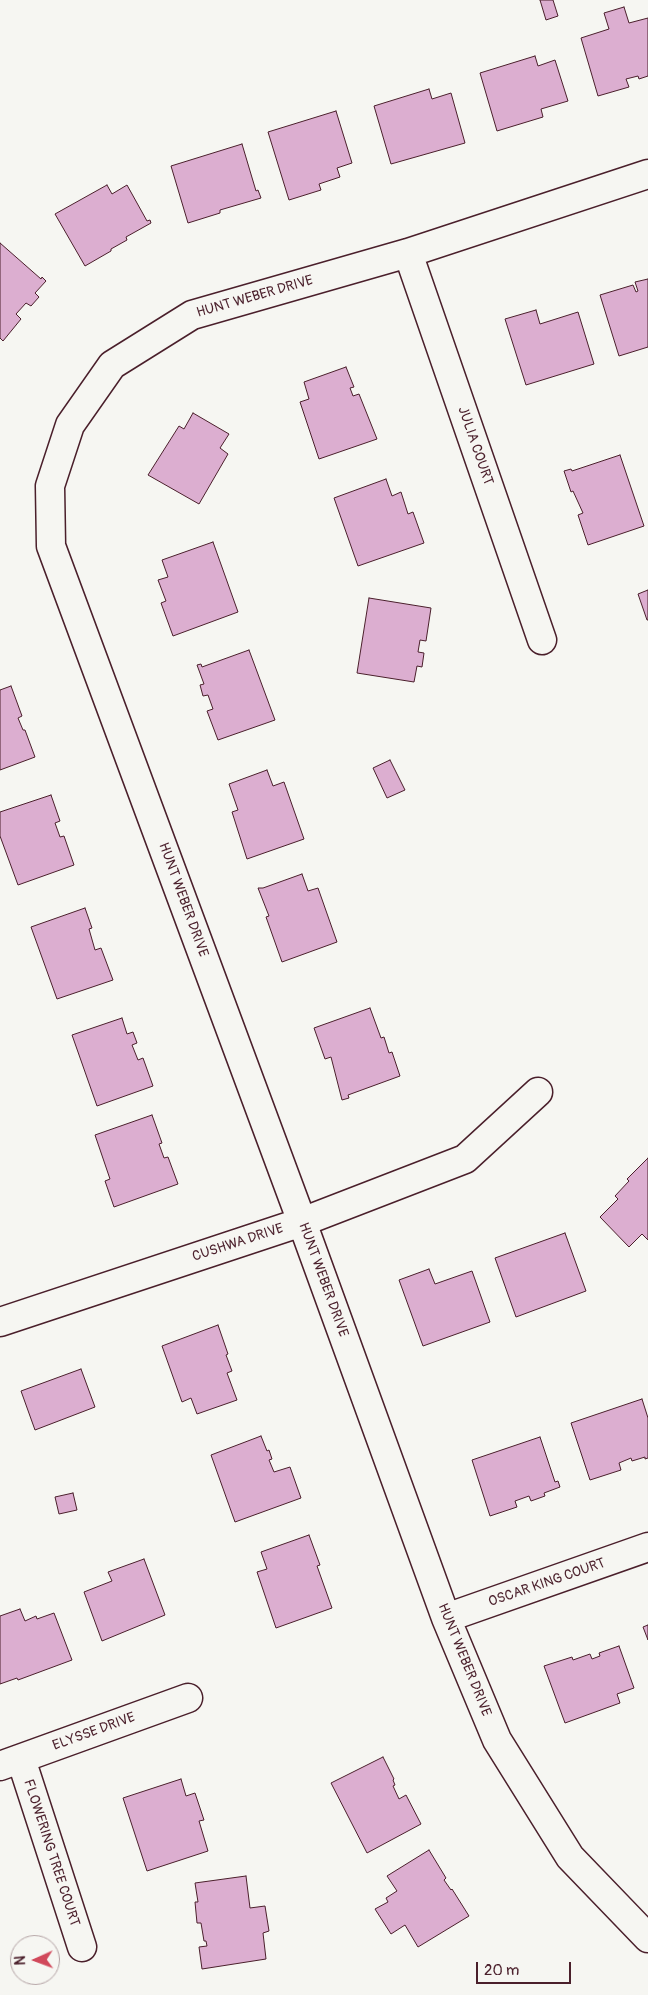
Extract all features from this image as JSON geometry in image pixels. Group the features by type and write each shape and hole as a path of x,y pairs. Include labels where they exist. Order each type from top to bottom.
{"street":[{"name":"HUNT WEBER DRIVE","path":"648,174 408,253 192,315 112,365 70,426 50,486 51,546 302,1222 446,1618 497,1740 570,1857 648,1938"},
{"name":"JULIA COURT","path":"408,253 542,640"},
{"name":"CUSHWA DRIVE","path":"0,1322 302,1222 465,1159 538,1092"},
{"name":"OSCAR KING COURT","path":"446,1618 648,1548"},
{"name":"ELYSSE DRIVE","path":"10,1763 188,1698"},
{"name":"FLOWERING TREE COURT","path":"10,1763 82,1947"}],"building":[{"path":"540,0 553,0 558,16 546,20"},
{"path":"624,7 629,23 648,18 648,76 639,79 638,76 626,79 629,87 598,96 581,38 609,29 604,13"},
{"path":"535,56 538,66 555,60 568,101 541,109 543,117 497,131 480,73"},
{"path":"429,89 432,99 451,93 465,143 391,164 374,106"},
{"path":"336,111 352,163 337,168 340,177 319,184 321,190 289,200 268,132"},
{"path":"242,144 256,191 258,190 261,198 220,210 220,213 188,223 171,166"},
{"path":"107,185 112,194 127,185 147,221 150,220 151,223 126,237 127,240 85,266 55,214"},
{"path":"0,243 41,279 42,277 46,281 35,293 39,297 31,306 26,303 16,314 21,319 3,341 0,338"},
{"path":"648,279 648,347 619,356 600,295 633,285 636,292 638,291 635,282"},
{"path":"536,310 540,324 578,312 594,364 526,385 505,319"},
{"path":"346,367 354,387 350,388 353,396 359,394 377,439 319,459 300,402 309,399 304,382"},
{"path":"193,413 229,434 220,448 228,454 199,504 148,475 179,426 184,429"},
{"path":"620,455 644,526 588,545 578,515 583,513 573,491 571,492 564,471 571,469 572,471"},
{"path":"386,479 392,496 401,492 408,514 413,512 424,543 358,566 334,498"},
{"path":"213,542 238,612 173,636 161,603 166,601 158,580 168,577 162,560"},
{"path":"648,590 648,620 647,620 638,594"},
{"path":"369,598 431,608 426,641 420,640 418,652 424,653 422,667 417,666 414,682 357,673"},
{"path":"249,650 275,720 218,740 207,711 213,709 208,695 203,696 200,685 204,684 197,665 201,664 202,667"},
{"path":"11,686 22,716 18,718 23,730 25,730 35,757 0,770 0,690"},
{"path":"390,760 405,790 387,798 373,768"},
{"path":"267,770 273,786 284,782 304,839 247,859 232,812 238,810 229,784"},
{"path":"51,795 60,821 55,823 60,837 64,836 74,865 18,885 0,836 0,812"},
{"path":"302,874 308,891 318,888 337,942 282,962 266,917 269,916 258,888 263,888"},
{"path":"85,908 92,928 89,929 95,950 101,948 113,980 57,999 31,927"},
{"path":"370,1008 381,1038 384,1037 389,1053 392,1052 400,1076 348,1095 349,1098 342,1100 331,1057 325,1059 314,1028"},
{"path":"122,1018 127,1034 133,1032 137,1043 132,1045 138,1060 143,1058 153,1086 97,1106 72,1035"},
{"path":"152,1115 162,1143 159,1144 164,1158 168,1157 178,1184 114,1207 105,1181 110,1179 95,1135"},
{"path":"648,1158 648,1240 642,1234 629,1247 600,1217 618,1199 615,1196 629,1181 627,1179"},
{"path":"565,1233 586,1291 516,1317 495,1258"},
{"path":"429,1269 435,1284 472,1271 490,1322 423,1346 399,1280"},
{"path":"218,1325 232,1371 227,1373 237,1400 197,1414 191,1398 182,1402 162,1346"},
{"path":"81,1369 95,1407 35,1430 21,1391"},
{"path":"642,1399 648,1418 648,1458 645,1459 645,1457 632,1461 631,1458 619,1463 621,1470 590,1480 571,1423"},
{"path":"261,1436 267,1451 269,1450 272,1459 269,1460 274,1472 290,1467 301,1498 235,1522 211,1455"},
{"path":"540,1437 555,1482 558,1481 560,1487 544,1493 545,1496 531,1501 529,1496 515,1501 517,1507 490,1516 472,1460"},
{"path":"73,1493 77,1510 59,1514 55,1497"},
{"path":"309,1535 320,1565 317,1566 332,1608 276,1628 257,1572 267,1569 261,1552"},
{"path":"144,1559 165,1615 102,1641 84,1592 112,1581 108,1572"},
{"path":"20,1609 25,1621 36,1616 37,1619 54,1613 72,1660 18,1680 17,1678 0,1684 0,1616"},
{"path":"648,1625 648,1640 643,1627"},
{"path":"619,1646 634,1688 617,1694 620,1703 565,1723 544,1666 572,1657 573,1660 590,1654 592,1659 600,1656 599,1653"},
{"path":"383,1757 394,1779 395,1785 393,1786 399,1799 406,1795 421,1824 367,1853 331,1783"},
{"path":"181,1779 186,1796 195,1793 204,1820 199,1821 208,1851 147,1871 123,1798"},
{"path":"429,1850 446,1878 444,1880 469,1916 418,1947 405,1925 391,1934 375,1909 388,1902 386,1898 397,1891 387,1876"},
{"path":"246,1876 250,1908 265,1906 269,1931 263,1933 266,1959 202,1969 199,1947 207,1946 206,1941 204,1941 201,1923 197,1923 195,1902 198,1902 195,1883"}]}
